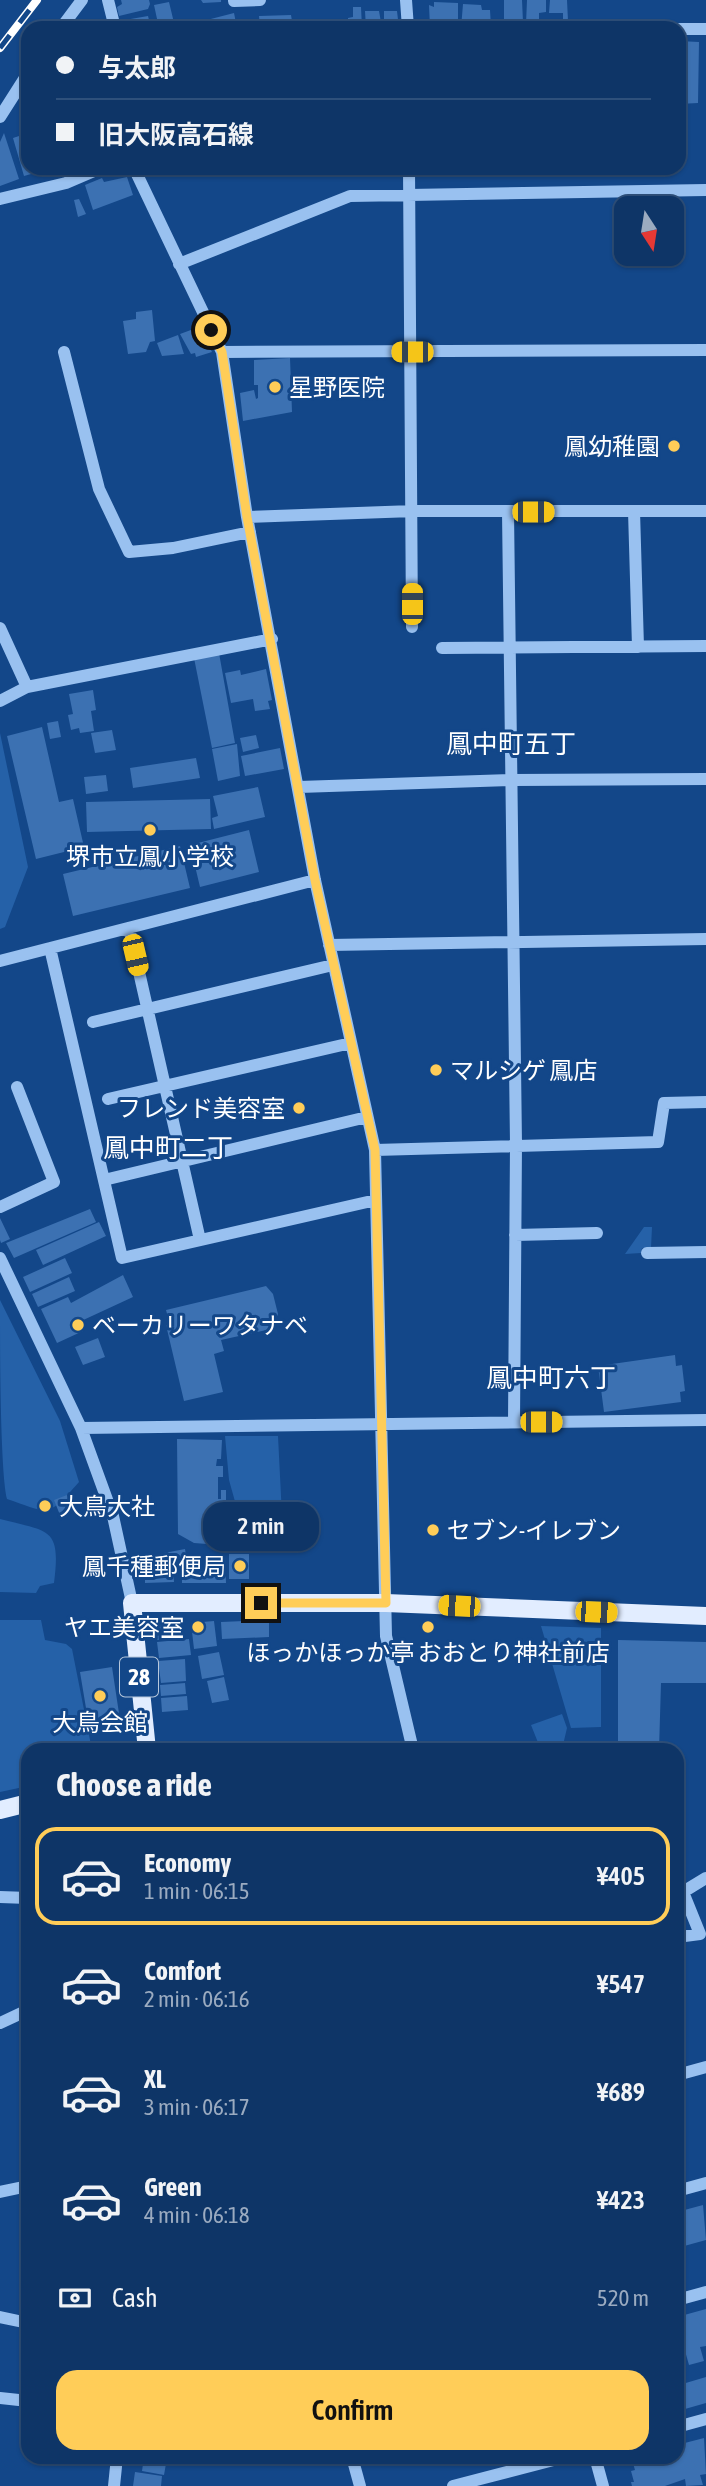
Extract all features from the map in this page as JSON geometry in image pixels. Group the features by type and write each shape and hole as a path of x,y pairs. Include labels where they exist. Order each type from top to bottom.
{"main road":[{"path":"132,1603 386,1603 706,1616"},
{"name":"28","path":"132,1603 146,1743"},
{"path":"0,1810 21,1805"}],"street":[{"path":"66,21 82,0"},
{"path":"108,0 113,21"},
{"path":"234,1 260,0"},
{"path":"406,0 408,21"},
{"path":"686,29 706,29"},
{"path":"0,117 21,84"},
{"path":"0,199 66,183 85,175"},
{"path":"137,175 222,352 247,517 272,639 315,880 375,1150 386,1636 411,1743"},
{"path":"409,175 412,627"},
{"path":"179,264 350,196 706,190"},
{"path":"222,352 706,350"},
{"path":"64,352 99,489 129,552 173,548 250,532"},
{"path":"247,517 413,511 706,510"},
{"path":"634,511 638,647"},
{"path":"508,512 516,1144 514,1422"},
{"path":"0,628 27,687"},
{"path":"0,701 27,687 272,639"},
{"path":"442,648 706,646"},
{"path":"299,787 512,779 706,779"},
{"path":"0,961 315,880"},
{"path":"129,928 200,1240"},
{"path":"329,945 706,939"},
{"path":"50,948 122,1258 376,1200"},
{"path":"93,1022 333,965"},
{"path":"108,1099 351,1043"},
{"path":"0,1207 54,1182 17,1087"},
{"path":"375,1150 658,1142 664,1103 706,1102"},
{"path":"104,1180 367,1117"},
{"path":"515,1234 597,1233"},
{"path":"647,1253 706,1252"},
{"path":"0,1258 81,1428 113,1516 132,1603"},
{"path":"81,1428 706,1420"},
{"path":"684,1891 706,1878"},
{"path":"0,1897 21,1898"},
{"path":"684,1897 700,1934 684,1936"},
{"path":"0,2023 21,2013"},
{"path":"684,2073 706,2067"},
{"path":"684,2189 706,2183"},
{"path":"0,2192 21,2188"},
{"path":"684,2298 706,2292"},
{"path":"0,2317 21,2322"},
{"path":"0,2398 21,2400"},
{"path":"684,2425 706,2419"},
{"path":"114,2486 116,2464"},
{"path":"354,2464 360,2486"},
{"path":"453,2486 538,2464"},
{"path":"596,2464 603,2486"}],"shaded area":[{"path":"0,733 28,867 5,927 0,929"},
{"path":"644,1227 652,1227 651,1248 642,1248 641,1253 625,1254"},
{"path":"0,1300 60,1421 79,1482 60,1502 48,1510 32,1508 7,1499 2,1433"},
{"path":"225,1436 278,1436 282,1516 241,1523 229,1480"},
{"path":"0,1519 41,1530 48,1535 56,1551 54,1583 40,1586 36,1593 0,1592"},
{"path":"0,1620 41,1620 45,1640 66,1644 72,1649 91,1743 21,1743 21,1788 0,1792"},
{"path":"541,1626 601,1628 601,1727 571,1728"},
{"path":"562,1714 567,1728 563,1743 538,1743 531,1725"}],"building":[{"path":"121,0 149,0 150,4 148,9 119,16 117,7 122,4"},
{"path":"201,0 221,0 221,2 203,3"},
{"path":"504,0 522,0 523,21 504,21"},
{"path":"527,0 546,0 546,12 539,13 539,21 526,21"},
{"path":"550,0 567,0 568,21 563,21 563,13 549,13"},
{"path":"169,2 174,21 157,21 154,5"},
{"path":"434,2 458,3 458,21 430,21 429,5 434,7"},
{"path":"463,4 481,5 482,10 490,10 491,21 462,21"},
{"path":"353,7 361,7 362,21 348,21 348,18 353,17"},
{"path":"365,11 379,11 381,21 366,21"},
{"path":"384,11 397,11 398,21 384,21"},
{"path":"234,13 236,21 203,21"},
{"path":"291,15 292,21 259,21 259,16"},
{"path":"148,16 149,21 119,21"},
{"path":"686,41 699,42 698,103 686,104"},
{"path":"4,133 19,179 0,186 0,142"},
{"path":"21,135 21,166 13,138"},
{"path":"127,177 133,195 93,210 85,185 102,178 104,182"},
{"path":"79,199 86,214 78,217 74,200"},
{"path":"152,310 155,341 150,342 146,352 128,354 123,321 136,319 136,312"},
{"path":"199,327 212,352 196,357 195,353 191,354 180,334"},
{"path":"178,335 184,354 162,356 157,343"},
{"name":"星野医院","path":"290,358 292,412 243,421 240,393 254,390 256,399 258,398 258,385 254,385 254,360"},
{"path":"219,653 235,743 212,748 194,658"},
{"path":"266,669 272,700 268,701 270,709 255,711 253,699 231,703 225,673 240,670 241,675"},
{"path":"93,690 96,710 91,711 94,731 80,733 79,728 71,730 68,715 73,714 69,694"},
{"path":"58,721 61,737 50,739 47,723"},
{"path":"42,727 59,802 73,799 84,847 36,859 7,736"},
{"path":"112,730 116,750 95,753 91,733"},
{"path":"256,735 259,748 243,752 240,738"},
{"path":"237,744 240,776 218,781 212,749"},
{"path":"280,748 284,769 245,776 241,756"},
{"path":"196,758 200,778 133,788 130,768"},
{"path":"106,775 108,791 86,794 84,777"},
{"path":"258,787 265,817 214,829 212,818 218,816 213,796"},
{"path":"210,799 211,829 87,832 86,802"},
{"path":"249,830 259,872 200,887 190,845"},
{"path":"180,846 190,888 73,916 63,874"},
{"path":"90,1209 96,1222 14,1258 6,1243"},
{"path":"0,1218 10,1239 1,1243 0,1240"},
{"path":"99,1222 106,1236 43,1265 36,1250"},
{"path":"65,1258 72,1273 30,1292 23,1277"},
{"path":"123,1275 133,1297 79,1322 83,1331 57,1343 41,1309 68,1297 71,1303"},
{"path":"69,1277 75,1291 38,1307 32,1294"},
{"path":"266,1286 273,1294 278,1314 274,1323 270,1324 271,1329 221,1340 224,1351 214,1354 223,1392 184,1401 166,1325 170,1325 166,1310"},
{"path":"98,1338 105,1357 83,1365 75,1347"},
{"path":"675,1355 676,1366 682,1365 685,1391 680,1392 681,1402 604,1412 598,1366"},
{"path":"177,1439 222,1440 221,1459 217,1459 216,1466 223,1466 223,1477 218,1477 218,1499 221,1499 221,1490 226,1490 226,1504 221,1504 219,1509 215,1540 207,1540 207,1544 194,1543 178,1534"},
{"path":"67,1495 73,1510 60,1515 54,1500"},
{"path":"185,1549 187,1562 167,1566 164,1553"},
{"path":"160,1554 163,1566 139,1571 137,1559"},
{"path":"229,1554 249,1554 249,1579 229,1579"},
{"path":"204,1555 225,1555 226,1583 182,1583 182,1568 204,1569"},
{"path":"173,1569 174,1582 145,1583 145,1576"},
{"path":"269,1620 269,1637 222,1639 221,1622"},
{"path":"214,1621 217,1646 194,1649 191,1623"},
{"path":"177,1622 179,1637 157,1640 155,1625"},
{"path":"189,1639 191,1655 159,1658 157,1642"},
{"path":"618,1640 706,1642 706,1683 661,1683 659,1743 618,1743"},
{"path":"219,1652 224,1675 202,1679 198,1656"},
{"path":"185,1659 186,1681 161,1683 158,1661"},
{"name":"大鳥会館","path":"112,1667 120,1720 89,1726 80,1672"},
{"path":"224,1677 229,1700 212,1703 207,1681"},
{"path":"185,1683 186,1694 161,1696 160,1685"},
{"path":"187,1696 188,1710 162,1712 161,1698"},
{"path":"703,2205 706,2240 684,2246 684,2210"},
{"path":"706,2309 706,2346 700,2347 704,2361 689,2365 684,2351 684,2315"},
{"path":"706,2377 706,2403 685,2409 684,2384"},
{"path":"704,2438 706,2474 700,2475 703,2485 686,2486 685,2479 665,2486 632,2486 631,2482 634,2482 631,2471 635,2470 633,2464 684,2464 684,2443"},
{"path":"143,2464 166,2464 164,2475 142,2471"},
{"path":"135,2472 162,2476 161,2486 133,2486"}],"railway":[{"path":"0,48 37,0"}],"place":[{"name":"星野医院","path":"275,387"},
{"name":"鳳幼稚園","path":"674,446"},
{"name":"堺市立鳳小学校","path":"150,830"},
{"name":"マルシゲ 鳳店","path":"436,1070"},
{"name":"フレンド美容室","path":"299,1108"},
{"name":"ベーカリーワタナベ","path":"78,1325"},
{"name":"大鳥大社","path":"45,1506"},
{"name":"セブン-イレブン","path":"433,1530"},
{"name":"鳳千種郵便局","path":"240,1566"},
{"name":"ヤエ美容室","path":"198,1627"},
{"name":"ほっかほっか亭 おおとり神社前店","path":"428,1627"},
{"name":"大鳥会館","path":"100,1696"}],"district":[{"name":"鳳中町五丁","path":"511,744"},
{"name":"鳳中町二丁","path":"168,1148"},
{"name":"鳳中町六丁","path":"551,1378"}],"route":[{"path":"211,330 222,352 247,517 272,639 315,880 375,1150 386,1603 261,1603"}]}
